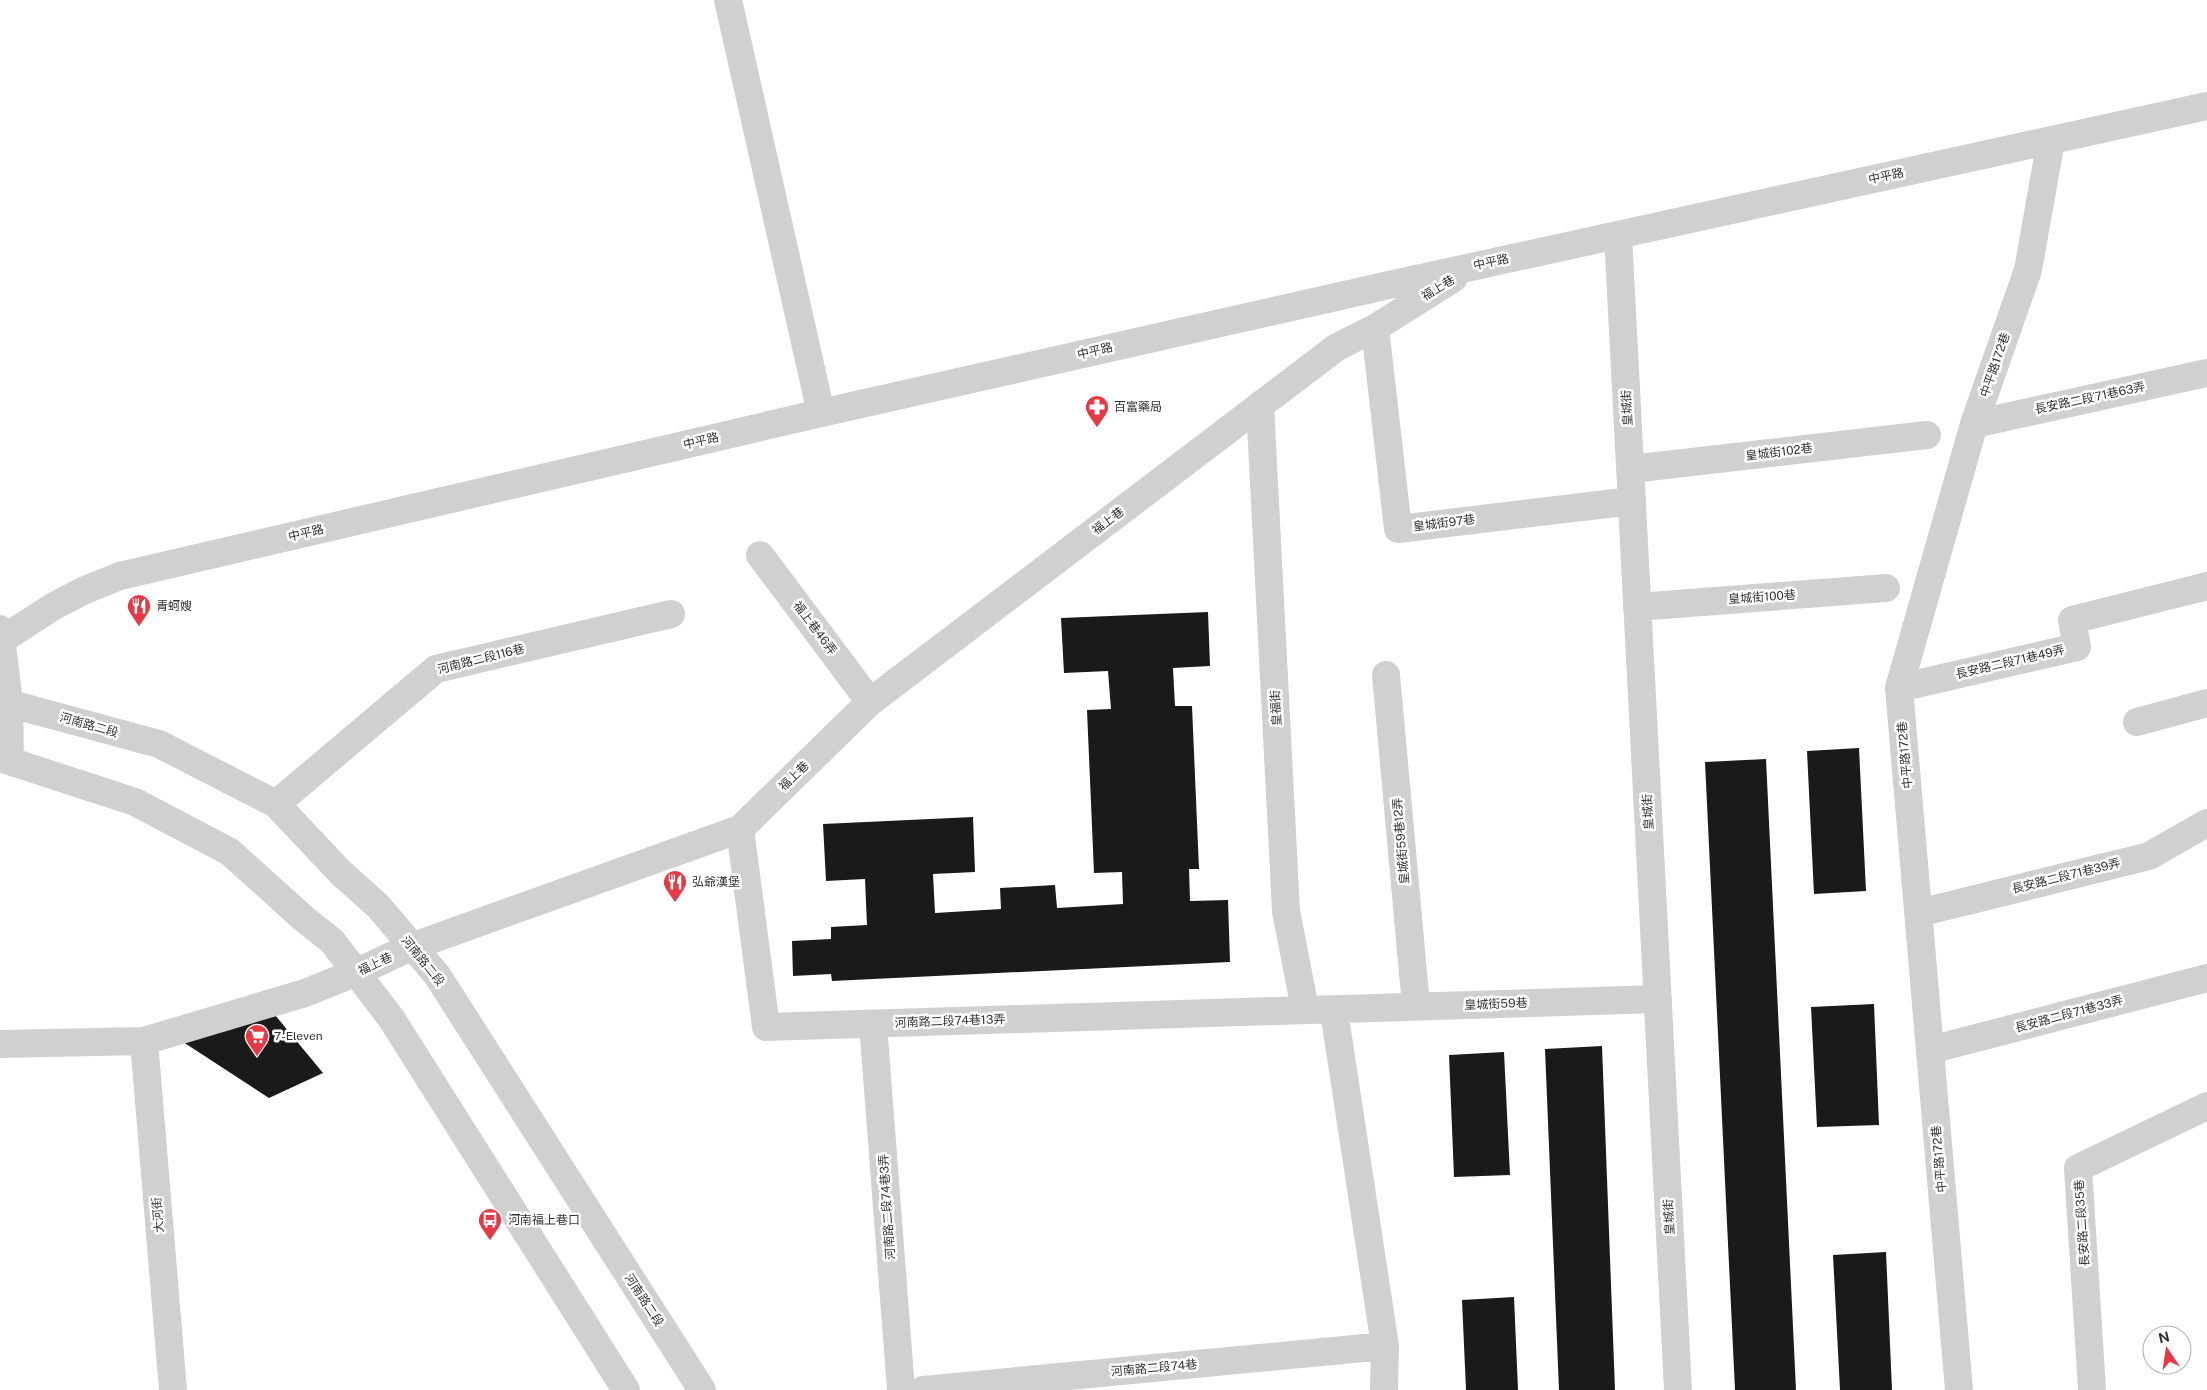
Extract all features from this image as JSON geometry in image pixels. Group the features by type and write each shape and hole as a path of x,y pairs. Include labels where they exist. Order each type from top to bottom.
{"street":[{"path":"728,0 821,413"},
{"name":"中平路","path":"1,636 85,590 120,576 821,413 1474,266 2051,140 2206,112"},
{"name":"中平路172巷","path":"1959,1390 1899,688 1974,424 2028,270 2051,140"},
{"name":"皇城街","path":"1618,235 1678,1390"},
{"name":"福上巷","path":"0,1044 144,1041 306,993 411,947 740,829 870,702 1337,347 1375,328 1474,266"},
{"name":"皇城街97巷","path":"1375,328 1398,529 1632,501"},
{"name":"長安路二段˙71巷63弄","path":"1974,424 2207,372"},
{"name":"皇福街","path":"1260,405 1286,911 1305,1009"},
{"name":"皇城街102巷","path":"1631,469 1927,435"},
{"name":"福上巷46弄","path":"760,555 870,702"},
{"name":"長安路二段71巷49弄","path":"1899,688 2077,647 2072,620 2207,586"},
{"name":"皇城街100巷","path":"1637,607 1886,588"},
{"name":"河南路二段116巷","path":"276,804 436,669 671,614"},
{"path":"1,636 5,759 135,802 230,852 303,918 332,941 391,1018 626,1390"},
{"name":"皇城街59巷12弄","path":"1386,675 1416,1006"},
{"name":"河南路二段","path":"4,701 159,744 276,804 340,872 378,906 411,947 437,975 702,1390"},
{"path":"2137,722 2207,703"},
{"name":"長安路二段71巷39弄","path":"1919,912 2149,856 2207,823"},
{"name":"河南路二段74巷13弄","path":"740,829 766,1027 1305,1009 1334,1011"},
{"name":"長安路二段71巷33弄","path":"1930,1050 2207,978"},
{"name":"皇城街59巷","path":"1334,1011 1416,1006 1658,999"},
{"path":"1334,1011 1385,1346 1384,1390"},
{"name":"河南路二段74巷3弄","path":"873,1024 902,1390"},
{"name":"大河街","path":"144,1041 173,1390"},
{"name":"長安路二段35巷","path":"2092,1390 2078,1168 2207,1106"},
{"name":"河南路二段74巷","path":"923,1390 1385,1346"}],"building":[{"path":"1208,612 1210,666 1173,668 1175,706 1192,706 1199,869 1189,869 1190,901 1228,900 1230,962 832,981 831,974 793,976 792,941 831,939 831,927 867,925 865,879 826,881 823,824 973,817 975,872 933,874 935,913 1001,909 1000,888 1055,885 1057,908 1123,904 1122,872 1094,873 1087,710 1111,709 1108,671 1064,673 1061,618"},
{"path":"1859,748 1866,891 1814,894 1807,751"},
{"path":"1766,759 1796,1390 1735,1390 1705,762"},
{"path":"1874,1004 1879,1125 1817,1127 1811,1007"},
{"name":"7-Eleven","path":"275,1015 323,1073 269,1098 180,1040"},
{"path":"1602,1046 1615,1390 1559,1390 1545,1049"},
{"path":"1504,1052 1510,1175 1454,1177 1449,1055"},
{"path":"1886,1252 1892,1390 1840,1390 1833,1255"},
{"path":"1514,1297 1518,1390 1466,1390 1462,1300"}],"place":[{"name":"百富藥局","path":"1097,428"},
{"name":"青蚵嫂","path":"139,627"},
{"name":"弘爺漢堡","path":"675,903"},
{"name":"7-Eleven","path":"257,1057"},
{"name":"河南福上巷口","path":"490,1241"}]}
